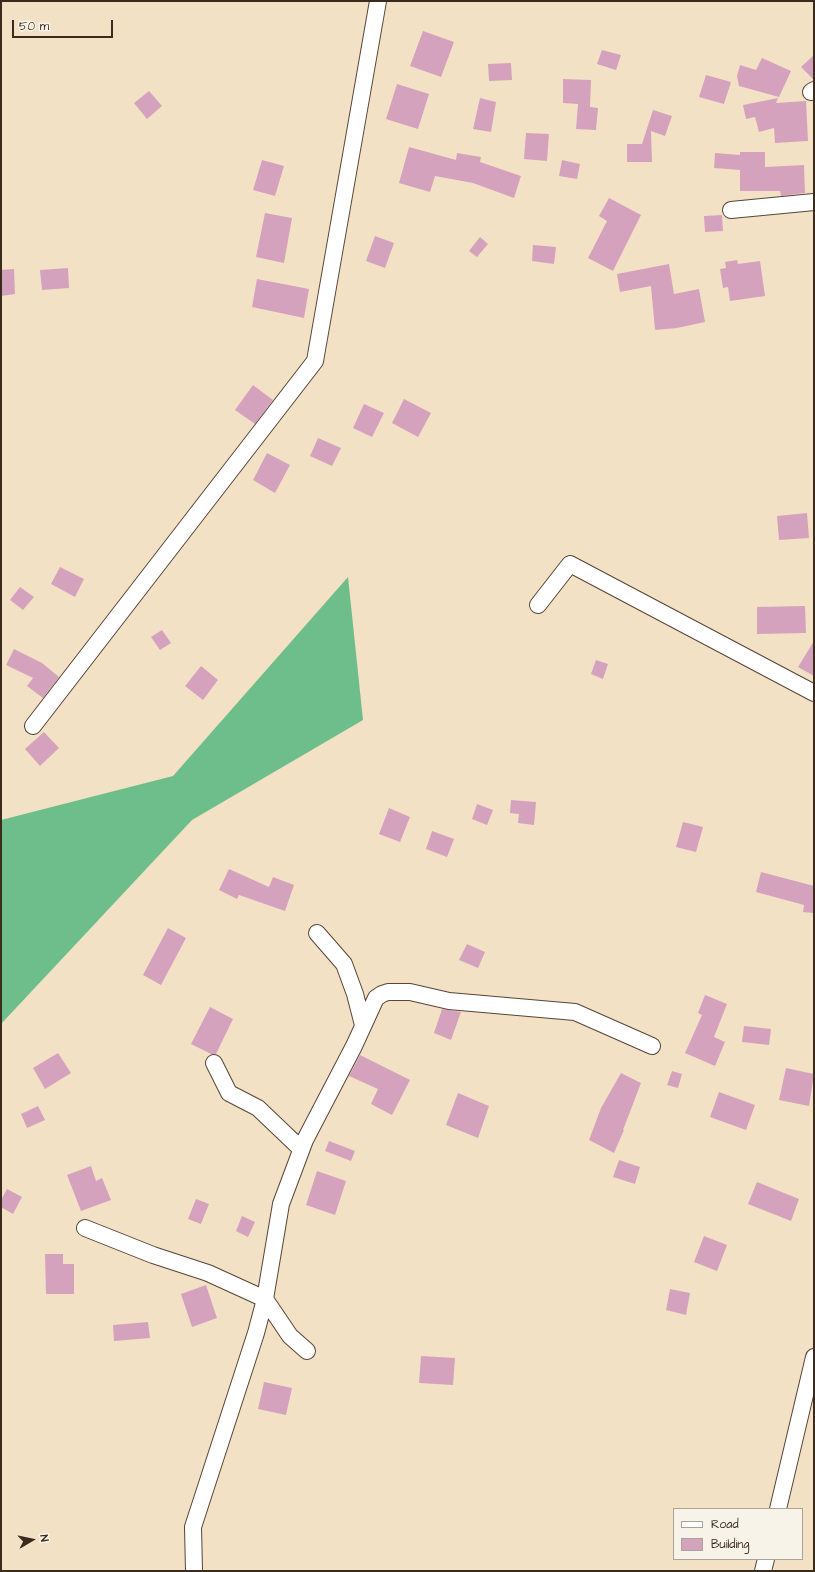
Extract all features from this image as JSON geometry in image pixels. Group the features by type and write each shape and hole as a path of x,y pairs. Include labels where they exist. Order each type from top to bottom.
{"street":[{"path":"33,726 315,361 378,1"},
{"path":"731,210 814,202"},
{"path":"538,605 570,564 814,693"},
{"path":"317,933 344,964 355,994 363,1026"},
{"path":"194,1571 193,1527 256,1333 264,1299 281,1204 301,1149 376,998 388,992 410,992 449,1001 575,1012 652,1046"},
{"path":"214,1063 229,1093 258,1108 301,1149"},
{"path":"85,1228 154,1255 208,1273 264,1299 290,1336 307,1352"},
{"path":"778,1508 814,1357"},
{"path":"763,1571 766,1560"}],"green space":[{"path":"348,577 363,720 192,820 1,1024 1,820 173,776"}],"building":[{"path":"423,31 454,42 441,77 410,66"},
{"path":"602,50 621,55 616,70 597,64"},
{"path":"814,55 814,80 801,67"},
{"path":"762,58 791,71 779,97 739,86 737,76 740,65 756,70"},
{"path":"511,63 512,80 489,81 488,64"},
{"path":"706,75 731,82 724,104 699,97"},
{"path":"563,79 591,80 590,107 598,108 596,130 576,129 578,104 563,103"},
{"path":"397,84 429,94 418,129 386,119"},
{"path":"149,91 162,106 147,119 134,103"},
{"path":"480,98 496,102 491,132 473,129"},
{"path":"778,98 776,103 806,101 808,141 775,143 774,128 759,132 755,117 746,119 743,105"},
{"path":"653,110 672,116 665,136 651,131 652,162 627,162 627,144 642,144"},
{"path":"526,133 549,134 547,161 524,159"},
{"path":"409,147 456,160 457,153 481,157 480,162 521,176 514,198 473,183 435,176 430,192 399,183"},
{"path":"740,152 765,152 765,167 804,165 805,193 781,196 780,191 740,191 740,170 714,168 715,153 740,155"},
{"path":"262,160 284,166 275,196 253,190"},
{"path":"562,160 580,164 577,179 559,176"},
{"path":"609,198 641,215 613,271 588,258 607,221 599,216"},
{"path":"265,213 292,218 284,263 256,257"},
{"path":"722,215 723,231 705,232 704,216"},
{"path":"375,236 394,243 385,268 366,261"},
{"path":"480,237 488,244 477,257 469,251"},
{"path":"533,245 556,247 554,264 532,261"},
{"path":"737,260 738,264 760,261 765,296 730,301 728,287 723,288 720,269 726,268 725,262"},
{"path":"669,264 674,294 699,289 705,322 677,328 655,330 651,286 620,292 617,274"},
{"path":"68,268 69,288 42,290 40,270"},
{"path":"14,269 15,294 1,296 1,270"},
{"path":"257,279 309,289 304,318 252,307"},
{"path":"253,385 273,400 255,424 235,410"},
{"path":"404,399 431,413 418,437 392,423"},
{"path":"364,404 384,413 372,437 353,428"},
{"path":"318,438 341,448 332,466 310,456"},
{"path":"267,453 290,465 275,493 253,480"},
{"path":"807,513 809,538 779,540 777,516"},
{"path":"60,567 84,579 75,597 51,584"},
{"path":"20,587 34,597 23,610 10,600"},
{"path":"805,606 806,633 757,634 757,607"},
{"path":"162,630 171,643 160,650 151,637"},
{"path":"814,641 814,676 798,667"},
{"path":"14,649 42,663 59,677 43,698 27,686 33,678 6,665"},
{"path":"596,660 608,664 603,679 591,674"},
{"path":"201,666 218,680 203,700 185,686"},
{"path":"44,732 59,748 40,766 25,749"},
{"path":"511,800 536,802 534,825 518,823 519,814 510,813"},
{"path":"477,804 493,810 487,825 472,819"},
{"path":"389,808 410,817 400,842 379,834"},
{"path":"683,822 703,827 696,852 676,847"},
{"path":"432,831 454,839 447,857 426,849"},
{"path":"229,869 269,887 273,877 294,885 285,911 239,895 237,899 219,890"},
{"path":"761,872 814,886 814,913 803,912 804,905 756,892"},
{"path":"168,928 186,938 161,985 143,975"},
{"path":"467,944 485,952 478,968 459,960"},
{"path":"705,995 727,1004 714,1037 725,1042 715,1066 685,1053 702,1015 698,1013"},
{"path":"210,1007 233,1019 216,1054 211,1054 191,1044"},
{"path":"442,1009 461,1012 451,1040 434,1033"},
{"path":"744,1026 771,1029 769,1045 742,1042"},
{"path":"58,1053 71,1073 45,1089 33,1068"},
{"path":"360,1055 410,1080 392,1115 371,1104 378,1089 349,1076"},
{"path":"786,1068 814,1074 809,1106 779,1100"},
{"path":"672,1071 682,1074 678,1088 667,1085"},
{"path":"621,1073 641,1083 614,1153 589,1140 601,1108"},
{"path":"719,1092 755,1105 746,1130 710,1117"},
{"path":"458,1093 489,1106 478,1138 446,1125"},
{"path":"38,1106 45,1120 27,1128 21,1114"},
{"path":"329,1141 355,1151 351,1161 325,1151"},
{"path":"619,1160 640,1167 635,1184 613,1177"},
{"path":"91,1166 96,1181 102,1178 111,1200 81,1211 67,1175"},
{"path":"317,1171 346,1181 335,1215 306,1205"},
{"path":"757,1182 799,1199 791,1221 748,1204"},
{"path":"7,1189 22,1197 13,1214 1,1207 1,1200"},
{"path":"196,1199 209,1204 201,1224 188,1219"},
{"path":"242,1216 255,1222 248,1237 236,1231"},
{"path":"704,1236 727,1245 717,1271 694,1262"},
{"path":"45,1254 63,1254 63,1264 74,1264 74,1294 46,1294"},
{"path":"206,1285 217,1318 192,1327 181,1294"},
{"path":"670,1289 690,1293 686,1315 666,1310"},
{"path":"148,1322 150,1338 114,1341 113,1325"},
{"path":"421,1356 455,1358 453,1385 419,1383"},
{"path":"264,1382 292,1388 286,1415 258,1409"}]}
